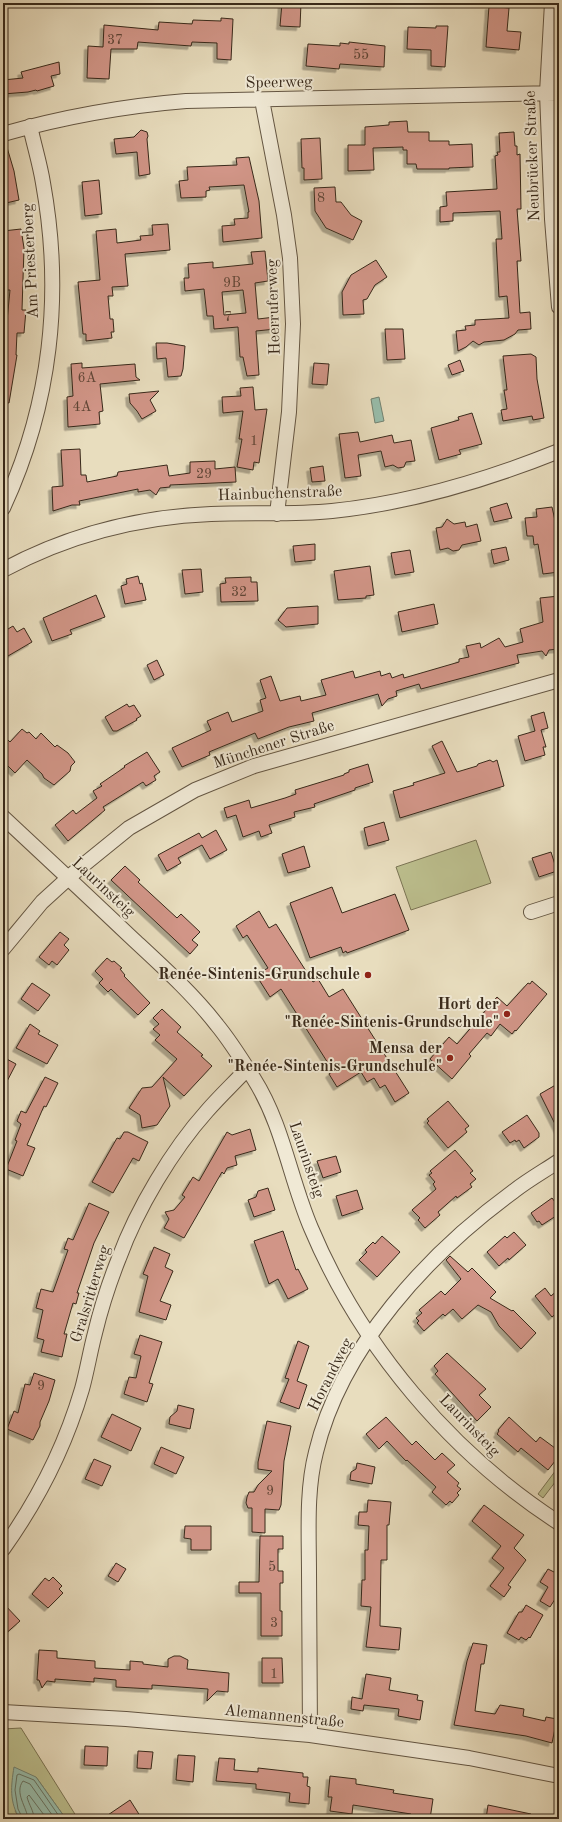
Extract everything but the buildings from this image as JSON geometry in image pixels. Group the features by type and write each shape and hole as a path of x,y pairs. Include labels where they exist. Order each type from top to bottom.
{"street":[{"name":"Neubrücker Straße","path":"552,3 552,219 559,307"},
{"name":"Speerweg","path":"3,134 30,126 91,113 145,104 186,101 553,93"},
{"name":"Heerruferweg","path":"262,100 290,258 293,324 289,412 277,514"},
{"name":"Am Priesterberg","path":"3,508 24,459 35,423 49,347 53,309 50,234 43,182 30,126"},
{"name":"Hainbuchenstraße","path":"3,570 71,540 118,525 158,518 189,515 277,514 332,511 424,495 479,480 559,451"},
{"name":"Münchener Straße","path":"3,949 42,902 68,878 129,828 195,790 247,768 559,680"},
{"name":"Laurinsteig","path":"3,817 190,994 216,1024 247,1069 266,1102 281,1136 310,1224 326,1263 370,1336 410,1390 449,1432 492,1473 533,1507 559,1524"},
{"path":"531,912 559,903"},
{"name":"Gralsritterweg","path":"3,1549 34,1502 63,1443 81,1390 106,1294 119,1256 143,1206 159,1178 191,1131 207,1111 247,1069"},
{"name":"Horandweg","path":"310,1735 309,1503 315,1453 330,1407 351,1366 370,1336 394,1304 434,1259 451,1242 514,1190 559,1161"},
{"name":"Alemannenstraße","path":"3,1712 126,1719 310,1735 469,1758 559,1776"}],"shaded area":[{"path":"476,840 491,883 411,910 396,867"},
{"path":"559,1466 559,1477 543,1498 538,1494"},
{"path":"21,1728 78,1819 66,1819 36,1777 15,1811 20,1819 3,1819 3,1729"}],"water":[{"path":"379,397 384,421 375,423 371,399"},
{"path":"14,1767 36,1777 66,1819 20,1819 16,1813 12,1800"}],"place":[{"name":"Renée-Sintenis-Grundschule","path":"368,975"},
{"name":"Hort der \"Renée-Sintenis-Grundschule\"","path":"507,1014"},
{"name":"Mensa der \"Renée-Sintenis-Grundschule\"","path":"450,1058"}]}
